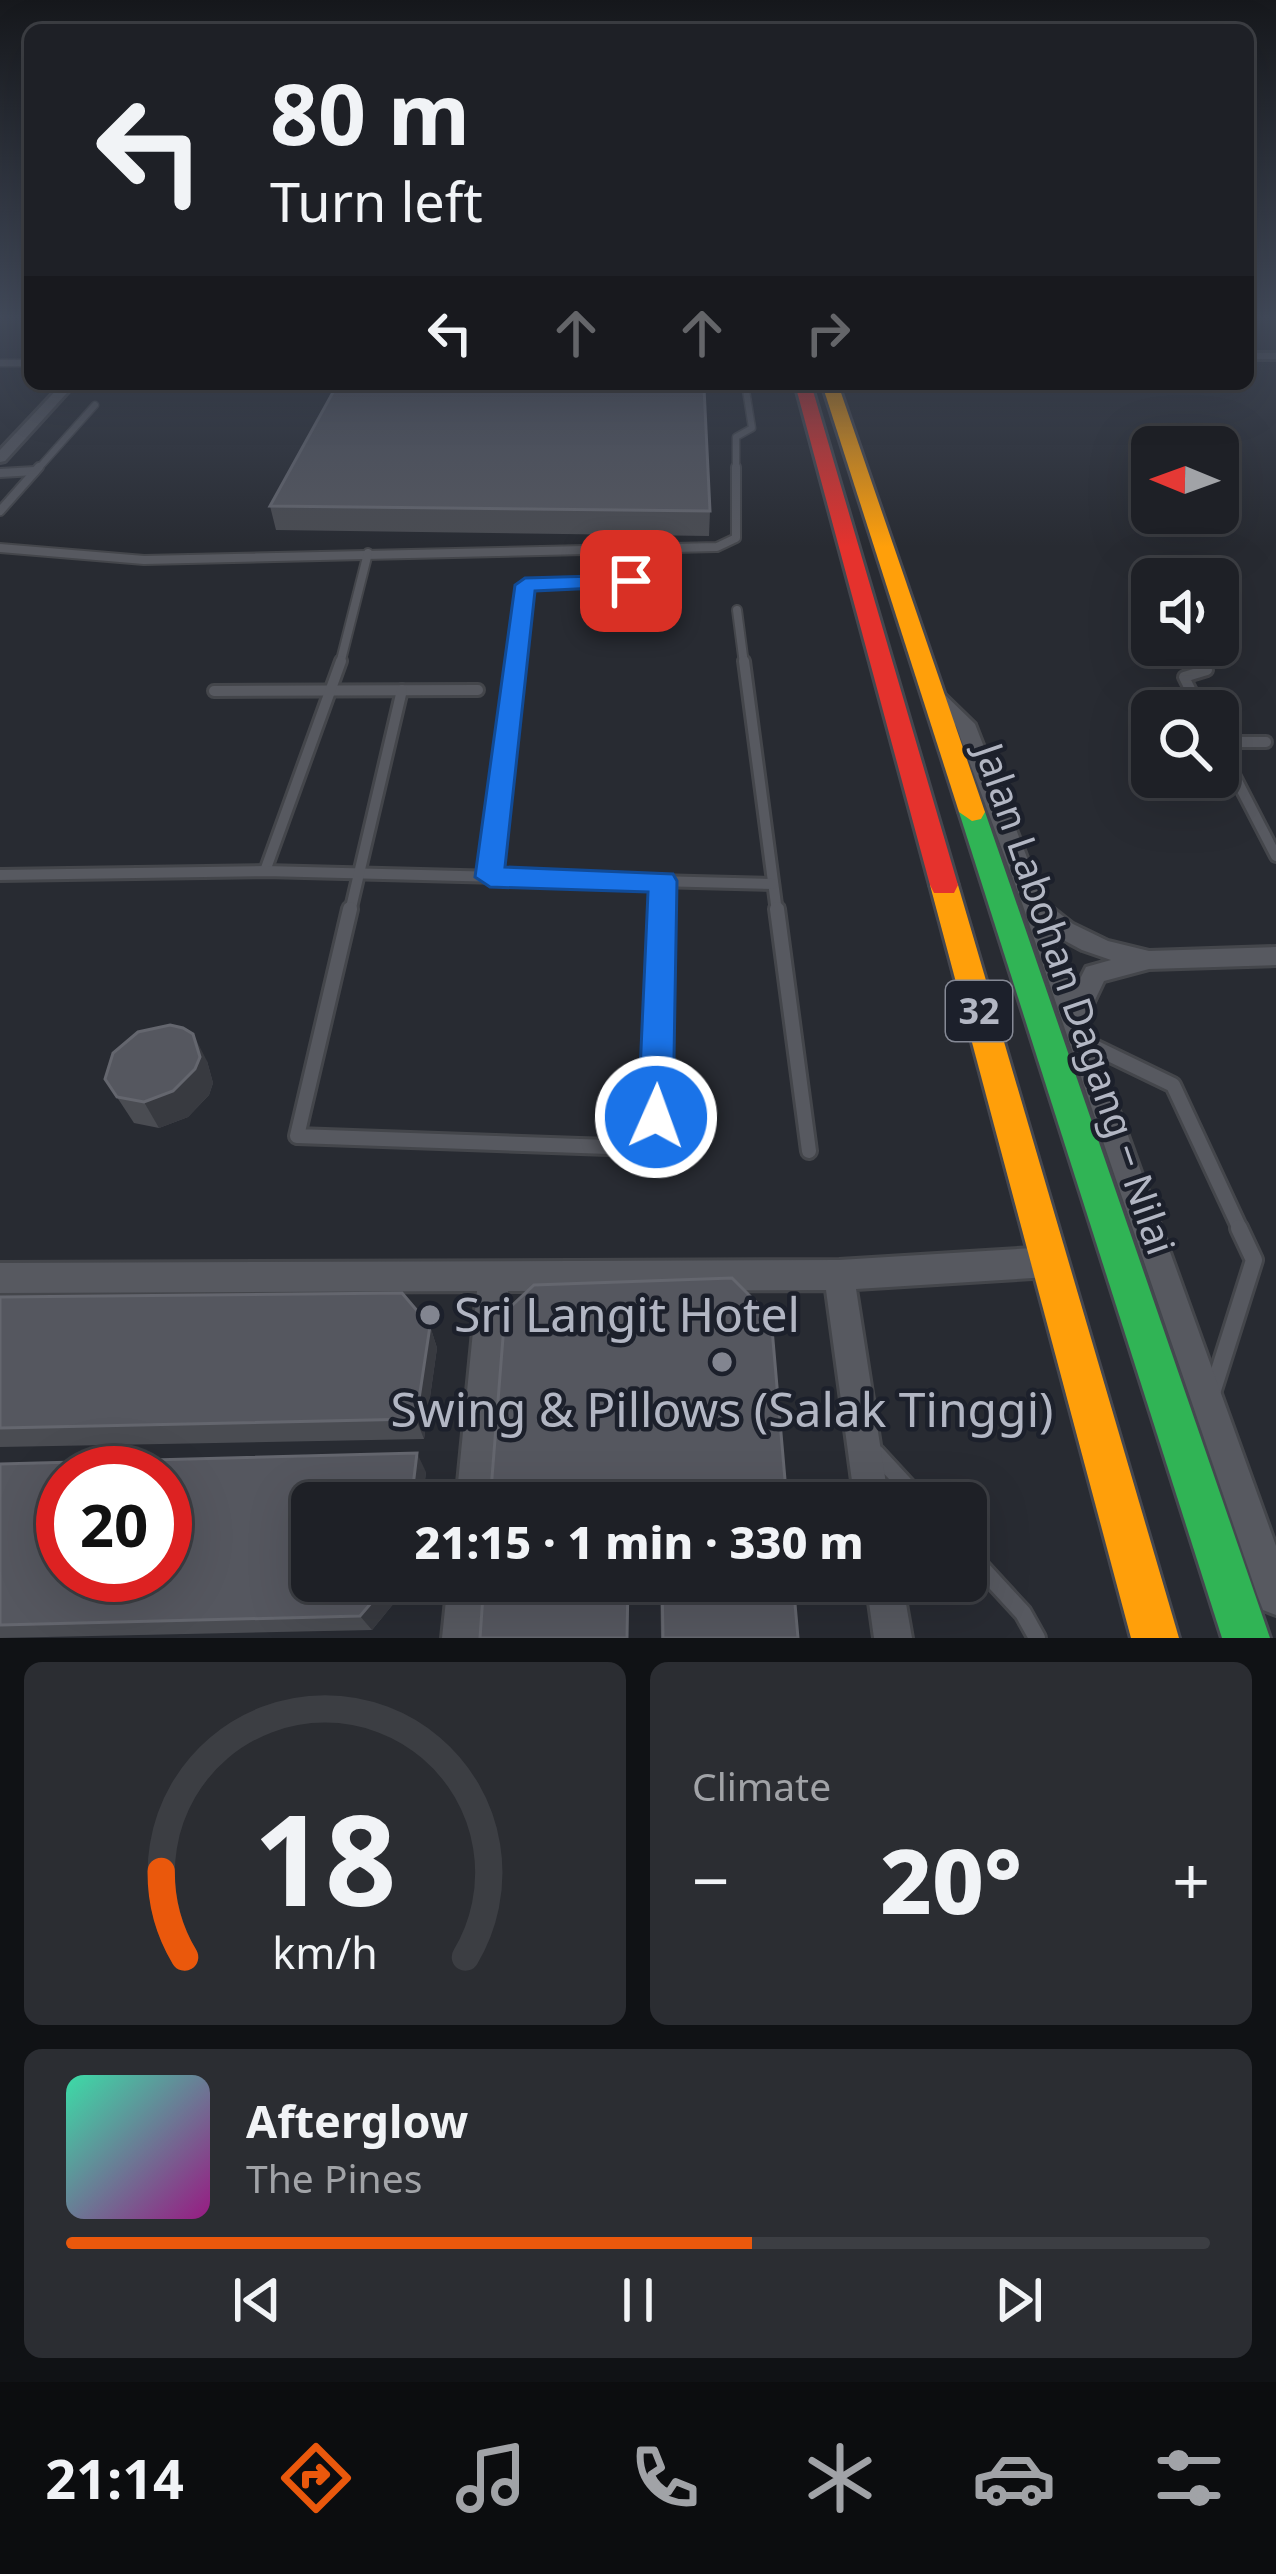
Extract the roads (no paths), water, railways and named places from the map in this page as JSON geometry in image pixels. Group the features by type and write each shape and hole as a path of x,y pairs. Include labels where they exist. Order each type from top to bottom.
{"main road":[{"name":"Jalan Labohan Dagang ‒ Nilai","path":"806,394 1156,1638"},
{"name":"Jalan Labohan Dagang ‒ Nilai","path":"833,394 1246,1638"}],"street":[{"path":"0,458 59,394"},
{"path":"929,691 965,724 1032,900 1276,1597"},
{"path":"1032,900 1062,932 1090,946 1149,960"},
{"path":"1077,1029 1095,974 1149,960 1276,956"},
{"path":"0,1278 838,1275 1050,1262"},
{"path":"838,1275 868,1482"},
{"path":"475,1482 494,1278"},
{"path":"461,1638 464,1602"},
{"path":"887,1602 893,1638"}],"lane":[{"path":"0,548 144,560 717,547 736,538 736,437 752,428 747,394"},
{"path":"0,511 95,405"},
{"path":"0,473 35,471"},
{"path":"265,871 332,691 368,553"},
{"path":"490,877 525,585 631,581"},
{"path":"737,610 809,1151"},
{"path":"1190,690 1184,677 1207,670"},
{"path":"214,691 478,690"},
{"path":"402,691 297,1136 638,1148 656,1117 663,881"},
{"path":"1239,743 1266,742"},
{"path":"1239,784 1276,856"},
{"path":"0,875 265,871 773,884"},
{"path":"1077,1029 1173,1085 1254,1260 1208,1405"},
{"path":"861,1437 903,1482"},
{"path":"987,1574 1023,1613 1036,1638"}],"place":[{"name":"Sri Langit Hotel","path":"430,1315"},
{"name":"Swing & Pillows (Salak Tinggi)","path":"722,1362"}]}
